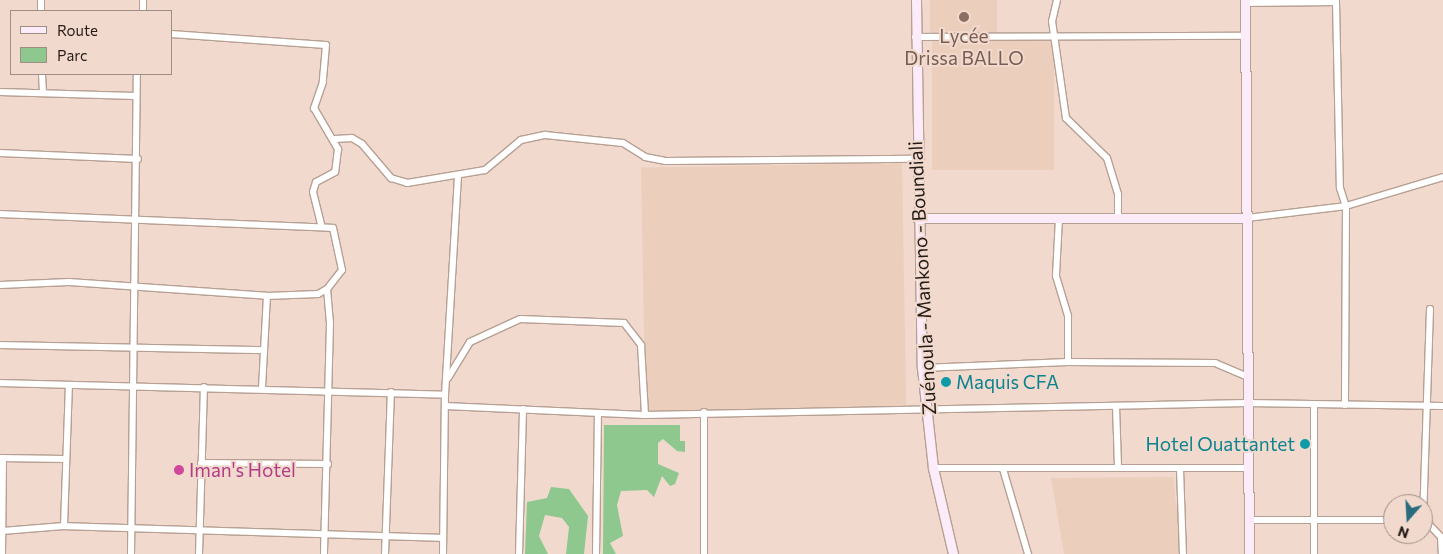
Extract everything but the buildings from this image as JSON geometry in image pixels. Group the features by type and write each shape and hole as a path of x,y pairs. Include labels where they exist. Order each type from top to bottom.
{"street":[{"name":"Zuénoula - Mankono - Boundiali","path":"916,0 915,159 922,368 933,468 953,554"},
{"path":"1057,0 1052,21 1056,38 1066,118 1106,158 1118,194 1118,218"},
{"path":"1248,554 1245,2 1336,2 1340,188 1346,206 1345,406"},
{"path":"172,34 326,45 323,82 314,108 335,139 335,172 316,182 313,192 321,225"},
{"path":"915,36 1056,38 1245,36"},
{"path":"42,75 43,93"},
{"path":"131,554 136,387 134,289 138,159 136,96 138,75"},
{"path":"0,92 136,96"},
{"path":"335,139 352,138 362,144 399,182 458,176 485,170 521,140 545,135 623,143 645,158 666,160 915,159"},
{"path":"0,153 138,159"},
{"path":"443,554 445,395 458,176"},
{"path":"917,218 1247,218 1346,206 1443,177"},
{"path":"0,214 136,217 321,225 332,228 341,255 339,277 327,289 318,294 267,296 134,289 69,282 0,285"},
{"path":"1059,218 1056,276 1068,316 1068,362"},
{"path":"324,554 328,464 327,289"},
{"path":"262,388 267,296"},
{"path":"1425,494 1429,406 1430,309"},
{"path":"447,380 470,342 520,319 624,323 641,345 645,415"},
{"path":"0,345 264,350"},
{"path":"922,368 1068,362 1215,364 1246,376"},
{"path":"0,383 68,386 328,389 445,395"},
{"path":"64,526 64,459 68,386"},
{"path":"199,554 204,387"},
{"path":"385,554 391,392"},
{"path":"445,406 645,415 704,412 926,410 1247,403 1443,406"},
{"path":"1314,405 1314,554"},
{"path":"1116,406 1118,466"},
{"path":"519,554 523,409"},
{"path":"704,412 704,554"},
{"path":"596,554 598,414"},
{"path":"2,554 2,458 64,459"},
{"path":"201,463 328,464"},
{"path":"933,468 1003,469 1118,466 1180,469 1248,468"},
{"path":"1003,469 1028,554"},
{"path":"1180,469 1183,554"},
{"path":"1248,520 1383,520"},
{"path":"1,534 64,526 132,529 325,531 443,538"},
{"path":"1433,529 1441,537 1442,554"}],"shaded area":[{"name":"Lycée Drissa BALLO","path":"930,0 997,0 997,33 930,33"},
{"path":"932,41 1054,41 1054,170 932,170"},
{"path":"902,163 906,407 645,412 641,168"},
{"path":"1173,477 1182,554 1064,554 1051,478"}],"green space":[{"path":"604,425 680,425 680,441 685,441 685,452 677,451 663,439 658,443 658,464 679,473 675,484 670,486 662,476 654,497 647,490 621,491 617,505 623,536 610,543 616,554 603,554"},
{"path":"551,487 569,489 588,516 584,554 566,554 569,527 562,518 545,515 539,536 548,554 525,554 527,502 547,498"}],"place":[{"name":"Lycée Drissa BALLO","path":"964,17"},
{"name":"Maquis CFA","path":"946,382"},
{"name":"Hotel Ouattantet","path":"1305,444"},
{"name":"Iman's Hotel","path":"179,470"}]}
